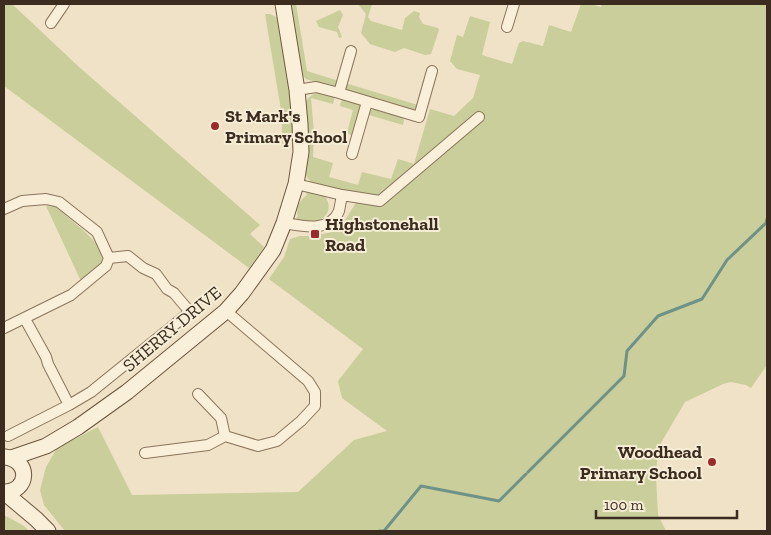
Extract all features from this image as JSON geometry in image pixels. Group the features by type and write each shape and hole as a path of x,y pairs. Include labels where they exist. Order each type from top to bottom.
{"street":[{"path":"51,23 63,4"},
{"name":"SHERRY DRIVE","path":"6,457 46,446 78,427 122,396 226,311 273,250 284,223 296,184 301,152 297,90 283,4"},
{"path":"507,27 514,4"},
{"path":"339,93 351,51"},
{"path":"297,90 316,87 419,117 432,71"},
{"path":"352,154 367,102"},
{"path":"296,184 342,195 380,201 479,117"},
{"path":"284,223 318,227 329,223 338,213 342,195"},
{"path":"4,209 22,201 46,200 60,202 96,232 109,258 106,266 71,295 4,328"},
{"path":"8,436 69,406 91,392 190,312 174,292 167,289 156,274 143,268 128,256 109,258"},
{"path":"145,453 208,445 225,436 258,446 277,441 316,406 315,392 308,381 226,311"},
{"path":"25,319 69,406"},
{"path":"198,394 220,418 225,436"},
{"name":"SHERRY DRIVE","path":"4,493 16,490 46,446"},
{"path":"6,457 20,464 23,470 23,478 36,519"},
{"path":"4,493 48,531"}],"green space":[{"path":"4,4 12,4 79,67 260,225 250,234 264,247 249,268 4,86"},
{"path":"289,4 296,4 307,71 339,81 337,89 306,79 302,75"},
{"path":"358,4 372,4 368,17 371,21 402,30 405,18 414,11 420,13 419,17 423,24 438,28 439,30 431,54 425,55 404,48 395,52 370,44 361,33 366,14"},
{"path":"581,4 601,7 602,4 767,4 767,365 751,388 731,382 685,402 658,448 656,476 658,515 666,531 65,531 44,505 40,490 46,467 57,448 98,427 132,495 298,492 354,440 387,431 342,398 338,381 363,349 269,279 284,257 290,239 338,231 359,198 315,184 305,174 306,101 316,93 335,96 333,104 311,98 314,133 313,157 333,163 329,177 358,185 362,172 391,179 398,159 414,164 430,109 454,116 473,98 480,75 457,69 450,61 457,35 463,37 470,16 490,22 482,55 512,64 519,43 523,41 543,46 549,25 571,32"},
{"path":"340,10 343,15 338,27 342,37 339,38 337,32 319,27 316,21"},
{"path":"265,14 278,18 293,93 295,138 286,144 282,144 282,116"},
{"path":"345,83 418,105 415,112 342,90"},
{"path":"342,98 359,103 361,108 354,133 351,135 347,133 353,110 340,106"},
{"path":"373,109 401,116 404,120 403,125 369,115"},
{"path":"306,193 324,195 329,209 322,218 309,222 296,218 298,216 299,204 307,195"},
{"path":"46,206 56,207 99,246 103,261 81,281"},
{"path":"4,515 24,526 29,531 4,531"}],"waterway":[{"path":"528,472 624,376 627,351 658,316 702,299 727,260 766,223 767,219"},
{"path":"379,531 384,531 421,486 499,501 526,474"}],"place":[{"name":"St Mark's Primary School","path":"215,126"},
{"name":"Highstonehall Road","path":"315,234"},
{"name":"Woodhead Primary School","path":"712,462"}]}
